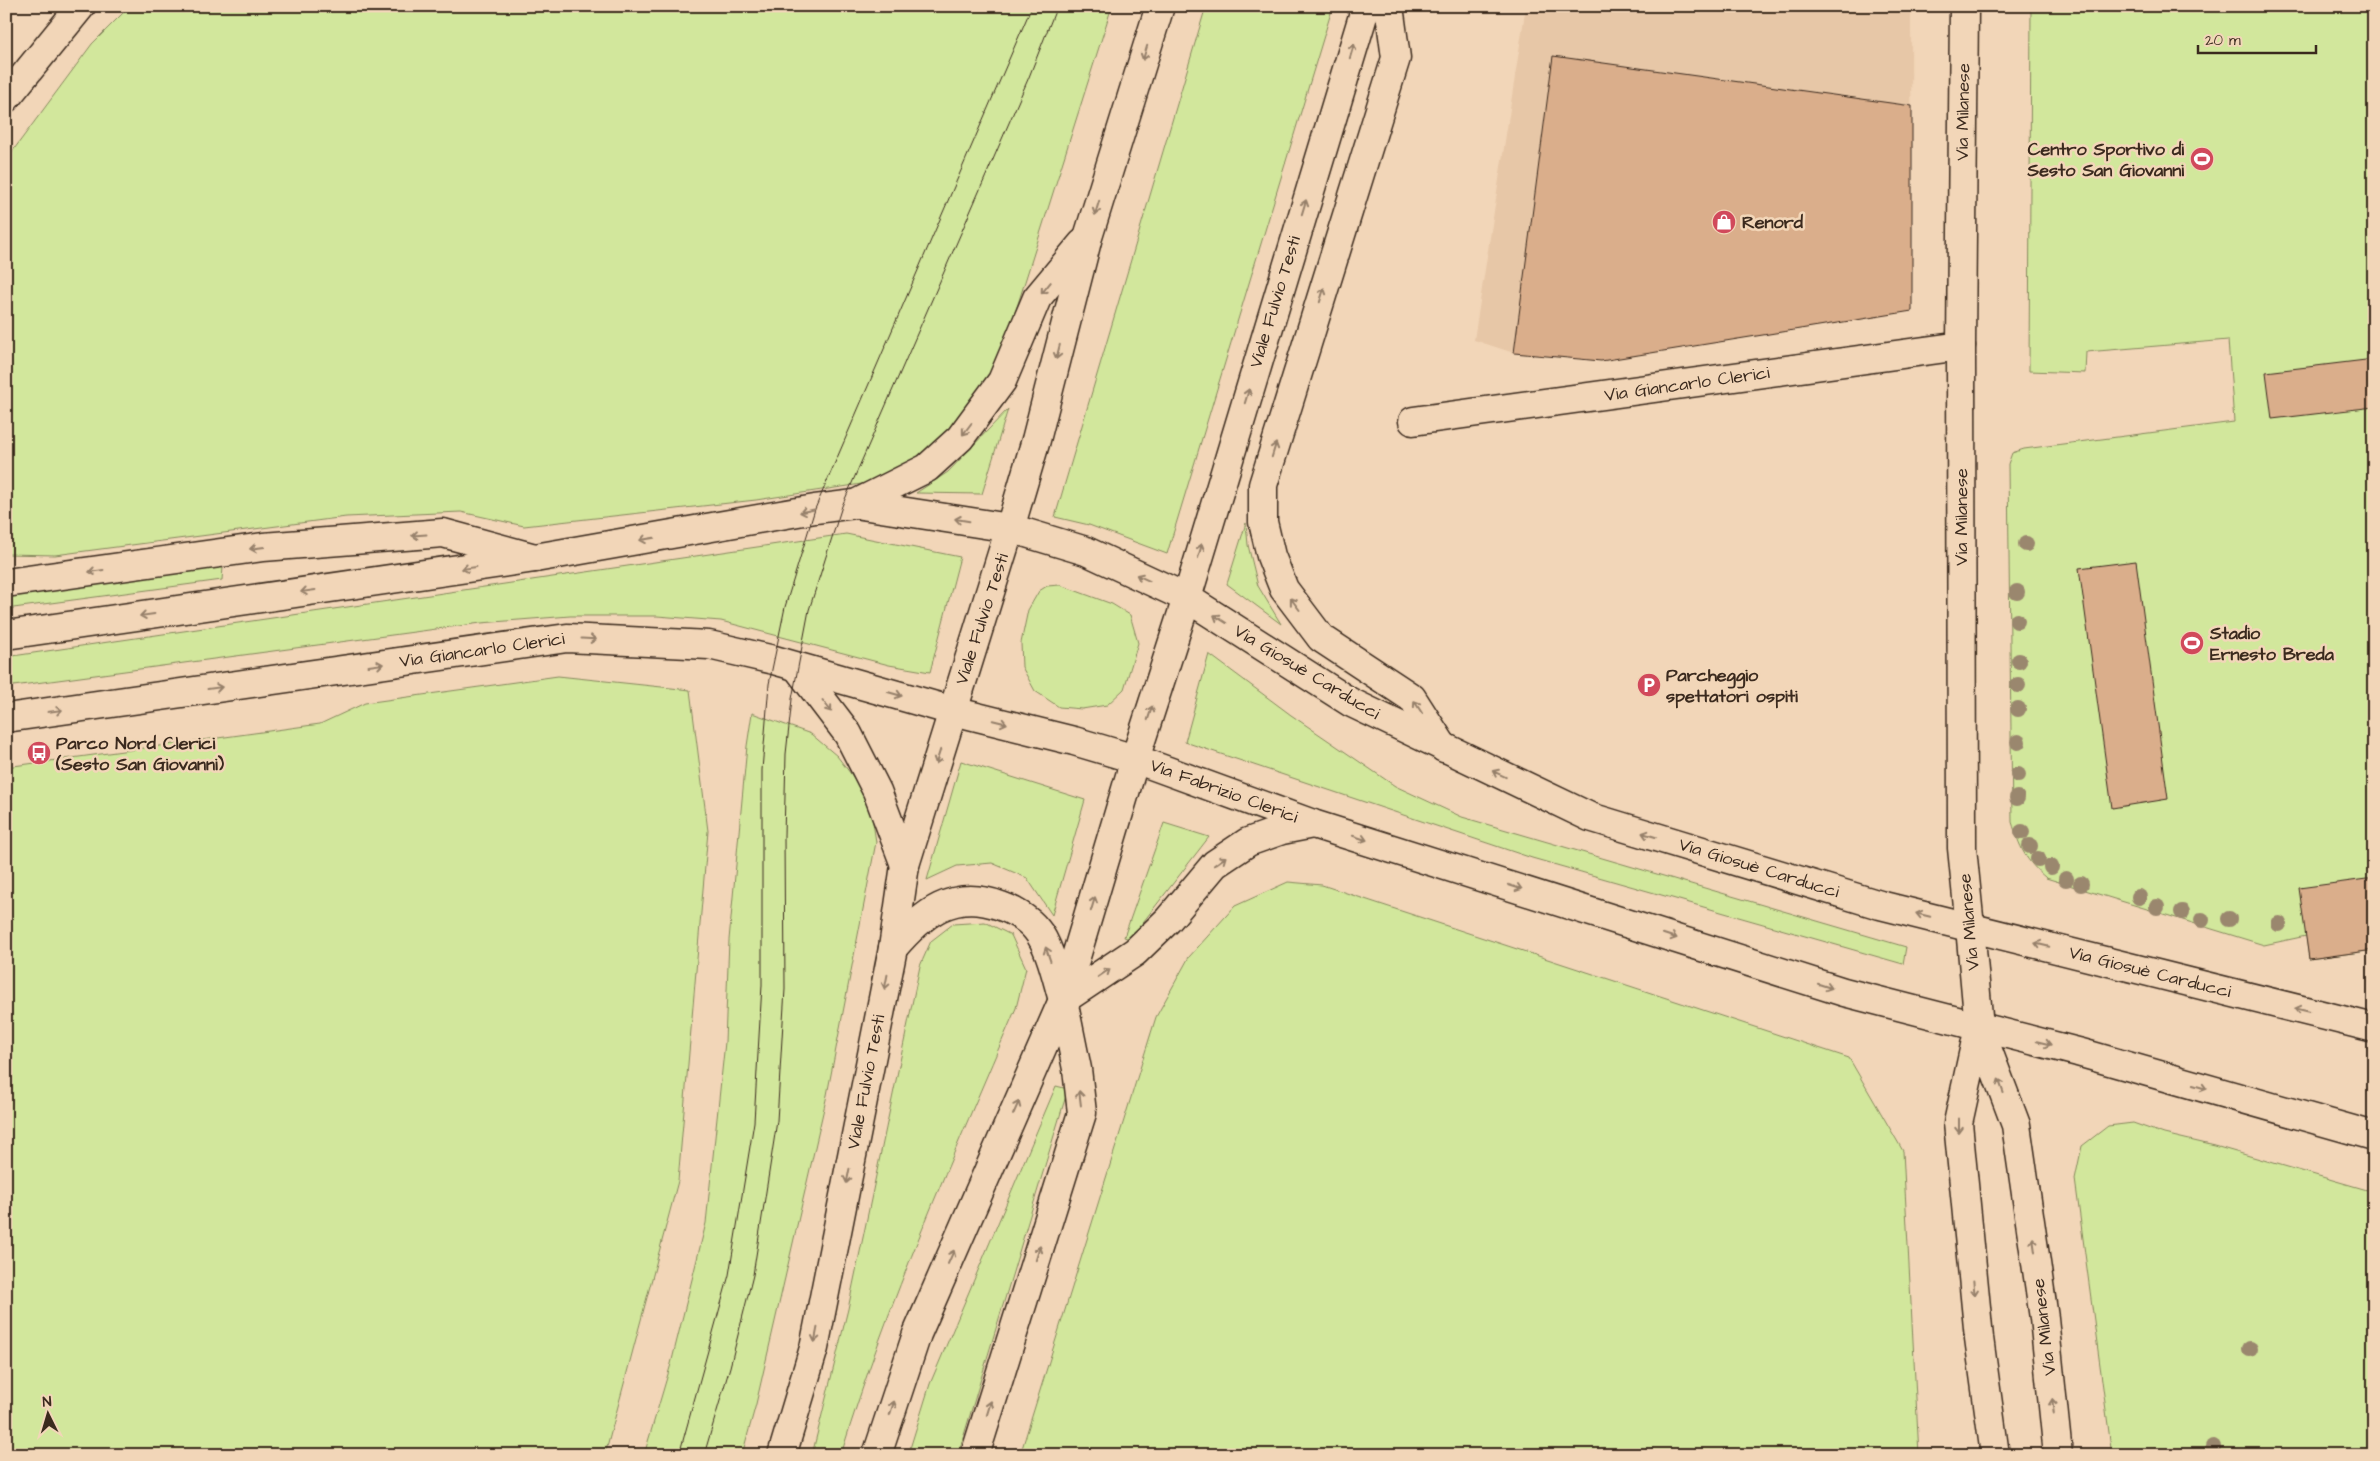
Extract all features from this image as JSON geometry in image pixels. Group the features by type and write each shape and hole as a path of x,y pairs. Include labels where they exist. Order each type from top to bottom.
{"main road":[{"path":"6,98 81,6"},
{"name":"Viale Fulvio Testi","path":"782,1455 814,1348 893,948 905,865 1010,528 1036,440 1088,237 1160,6"},
{"name":"Viale Fulvio Testi","path":"877,1455 917,1334 1063,1000 1366,6"},
{"path":"1389,6 1396,58 1264,485 1262,522 1271,556 1284,589 1321,638 1412,698 1444,748"},
{"name":"Via Milanese","path":"1964,6 1961,346 1962,848 1979,1027 2016,1124 2044,1318 2058,1455"},
{"path":"855,504 927,468 960,438 1002,381 1037,298 1088,237"},
{"name":"Via Giancarlo Clerici","path":"1413,421 1961,346"},
{"path":"6,635 535,558 815,509 855,504 1010,528 1086,551 1187,598"},
{"path":"6,583 263,547 443,534 535,558"},
{"name":"Via Giosuè Carducci","path":"1187,598 1350,702 1590,816 1880,905 2365,1024"},
{"name":"Via Giancarlo Clerici","path":"6,718 567,638 709,646 797,667 952,711"},
{"path":"797,667 848,734 877,791 905,865"},
{"path":"952,711 1074,741 1135,759"},
{"name":"Via Fabrizio Clerici","path":"1135,759 1313,824"},
{"path":"893,948 911,926 932,910 961,900 988,901 1007,908 1036,928 1042,937 1063,1000 1135,952 1168,920 1215,864 1248,842 1282,830 1313,824 1853,994 2078,1052 2374,1136"},
{"name":"Viale Fulvio Testi","path":"974,1455 1082,1113 1077,1070 1063,1000"},
{"name":"Via Milanese","path":"1979,1027 1958,1123 1979,1338 1995,1455"}],"shaded area":[{"path":"1526,6 1911,6 1912,311 1601,361 1514,353 1474,340"}],"green space":[{"path":"130,6 1112,6 998,367 959,424 914,462 868,483 756,500 524,526 461,512 346,517 55,555 6,554 6,160 92,44"},
{"path":"1206,6 1333,6 1167,554 1089,525 1055,517"},
{"name":"Stadio Ernesto Breda","path":"2031,6 2374,6 2374,950 2309,959 2306,936 2264,945 2046,878 2028,859 2018,839 2012,822 2008,464 2012,453 2024,449 2234,422 2228,340 2086,352 2085,373 2029,371"},
{"path":"1008,409 982,494 916,493 948,472"},
{"path":"1246,523 1248,545 1258,586 1281,624 1227,584"},
{"path":"846,534 960,557 930,672 889,665 721,621 657,616 570,616 481,623 6,687 6,657"},
{"path":"223,567 222,580 6,609 6,596"},
{"path":"1060,585 1112,604 1130,615 1138,643 1124,689 1107,705 1082,709 1059,707 1035,691 1022,667 1021,643 1028,610 1039,591 1047,586"},
{"path":"1209,654 1291,715 1395,786 1462,817 1906,947 1903,964 1532,858 1185,742"},
{"path":"558,676 690,690 708,831 678,1181 605,1455 6,1455 6,767 320,724 365,703"},
{"path":"752,713 811,734 837,756 858,783 872,816 876,842 827,1095 756,1404 742,1455 644,1455 671,1364 706,1223 725,1042 729,940 747,746"},
{"path":"961,761 1085,800 1052,915 1027,878 992,863 957,866 927,880"},
{"path":"1164,823 1209,837 1130,939 1124,937"},
{"path":"1288,882 1322,885 1849,1058 1903,1151 1919,1455 1020,1455 1156,1017 1189,957 1235,906"},
{"path":"985,922 1011,935 1026,968 1016,1008 900,1284 859,1397 841,1455 812,1455 848,1309 920,966 931,941 953,924"},
{"path":"1056,1086 1068,1089 958,1455 908,1455 930,1384"},
{"path":"2133,1123 2164,1134 2215,1146 2374,1192 2374,1455 2112,1455 2075,1179 2082,1146 2108,1126"}],"building":[{"path":"1553,56 1912,106 1912,311 1601,361 1514,353"},
{"path":"2374,359 2374,407 2272,419 2266,372"},
{"path":"2136,561 2168,799 2112,808 2079,568"},
{"path":"2374,878 2374,950 2309,959 2299,888"}],"tram line":[{"path":"679,1455 729,1275 754,1122 762,985 762,770 769,684 785,607 815,509 1032,6"},
{"path":"704,1455 730,1367 753,1275 777,1121 785,989 784,836 786,754 792,699 809,610 842,506 1029,77 1057,6"}],"place":[{"name":"Centro Sportivo di Sesto San Giovanni","path":"2202,159"},
{"name":"Renord","path":"1724,222"},
{"name":"Stadio Ernesto Breda","path":"2192,643"},
{"name":"Parcheggio spettatori ospiti","path":"1649,685"},
{"name":"Parco Nord Clerici (Sesto San Giovanni)","path":"39,753"}]}
